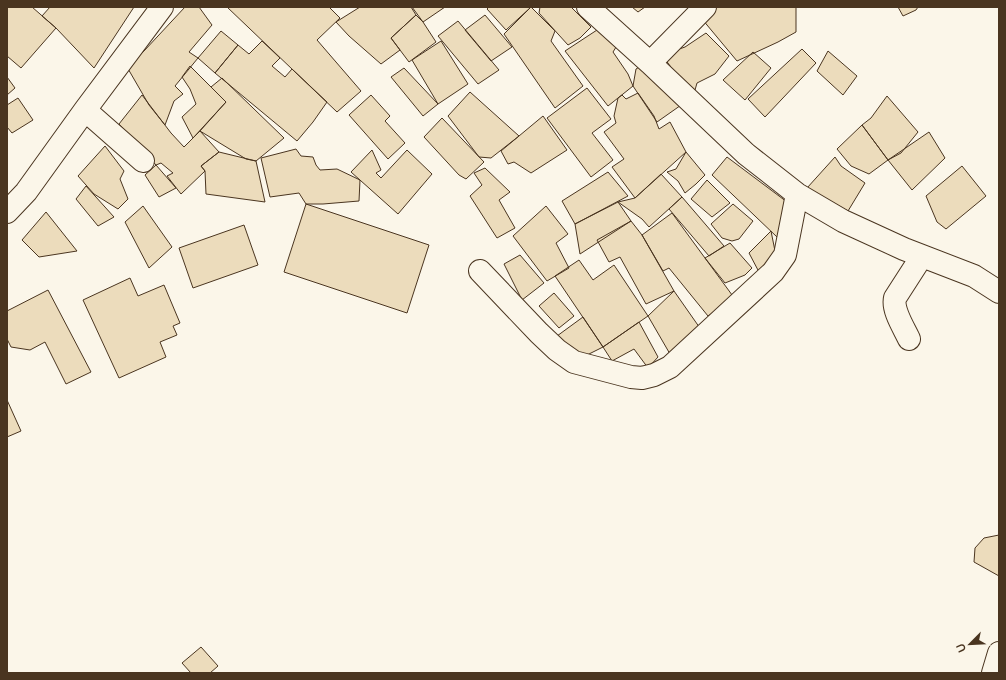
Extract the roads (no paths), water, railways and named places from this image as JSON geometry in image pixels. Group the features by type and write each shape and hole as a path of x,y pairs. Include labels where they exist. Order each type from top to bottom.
{"street":[{"path":"7,212 26,192 162,7"},
{"path":"588,7 650,63 746,154 797,194 843,221 904,249 974,276 999,292"},
{"path":"650,63 705,7"},
{"path":"85,110 143,161"},
{"path":"480,272 539,333 557,350 574,362 642,378 654,375 670,367 773,272 785,255 797,194"},
{"path":"909,339 894,303 895,298 922,256"},
{"path":"993,673 999,653"}]}
